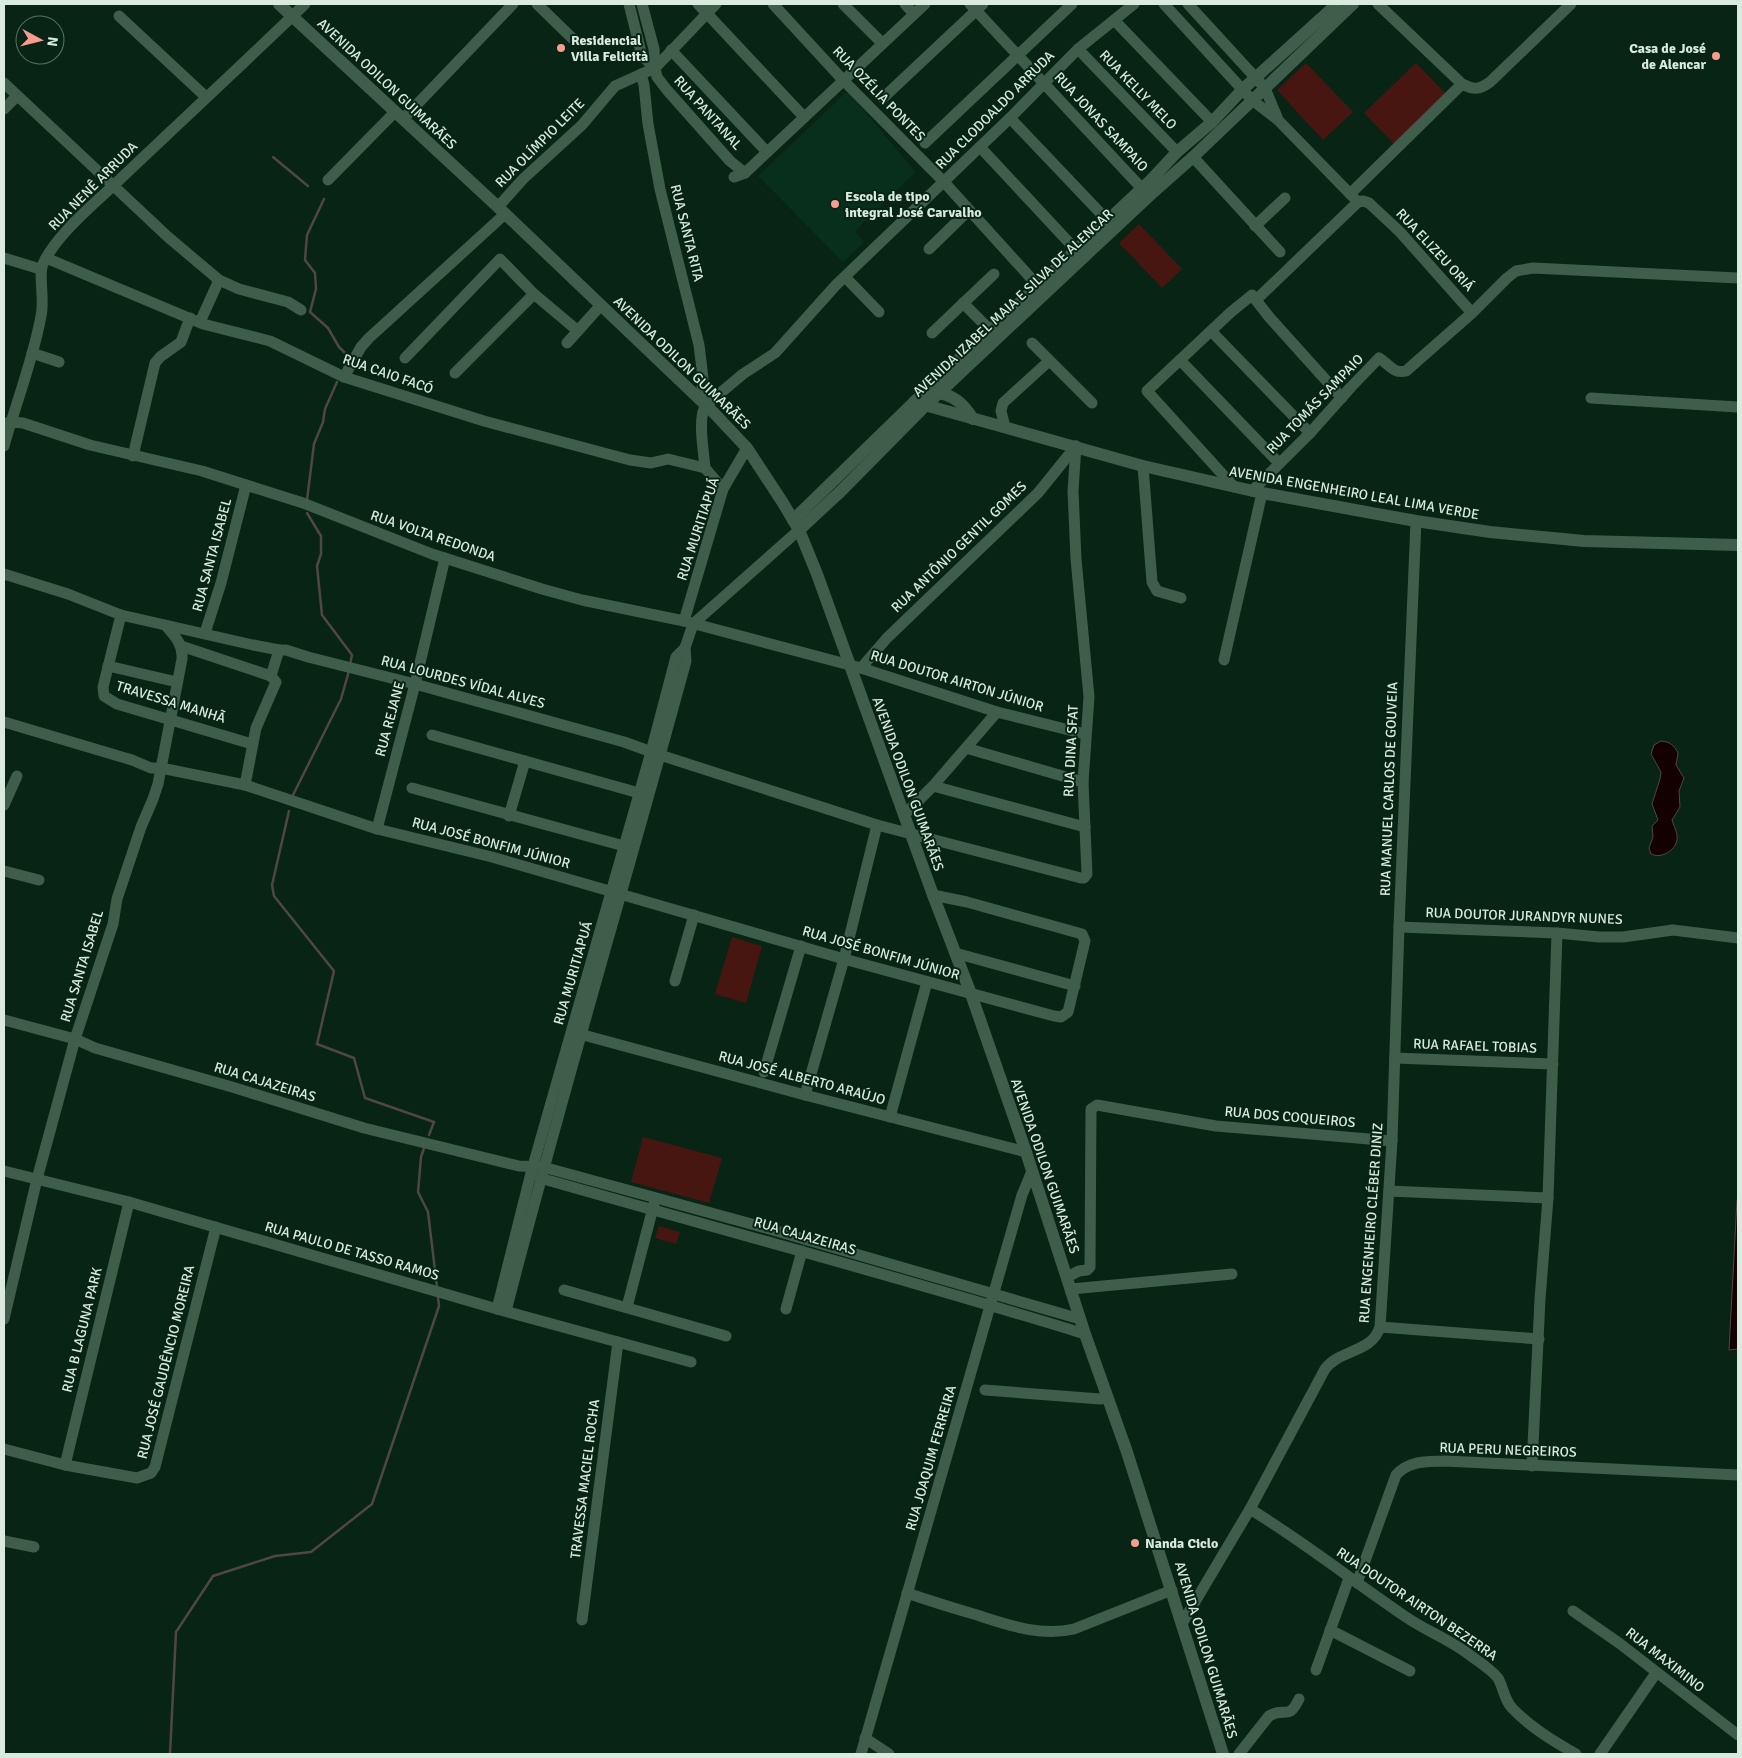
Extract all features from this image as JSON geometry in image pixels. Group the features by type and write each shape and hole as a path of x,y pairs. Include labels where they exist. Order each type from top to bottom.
{"street":[{"name":"AVENIDA ODILON GUIMARÃES","path":"279,4 704,402 747,448 796,525 855,666 904,815 1026,1152 1085,1334 1183,1622 1223,1754"},
{"name":"RUA NENÊ ARRUDA","path":"40,269 58,241 113,186 305,4"},
{"path":"328,180 399,115 514,4"},
{"path":"537,4 573,39"},
{"path":"629,4 642,56 655,68"},
{"path":"642,4 654,50 655,68"},
{"path":"698,4 804,117"},
{"name":"RUA OLÍMPIO LEITE","path":"344,377 361,347 369,338 501,211 524,179 582,125 615,86 655,68 716,4"},
{"name":"RUA OZÉLIA PONTES","path":"773,4 944,182 1041,291"},
{"path":"843,4 882,43"},
{"path":"905,4 914,14"},
{"path":"671,50 767,152 925,4"},
{"path":"925,143 1072,4"},
{"name":"RUA CLODOALDO ARRUDA","path":"704,402 775,352 836,285 846,278 1078,49 1134,4"},
{"name":"RUA ELIZEU ORIÁ","path":"1164,4 1252,100 1278,120 1354,198 1369,203 1400,232 1472,313 1507,278 1522,269 1738,278"},
{"name":"AVENIDA IZABEL MAIA E SILVA DE ALENCAR","path":"920,404 926,390 990,330 1041,291 1076,250 1092,244 1107,220 1193,157 1252,100 1261,83 1337,4"},
{"name":"AVENIDA IZABEL MAIA E SILVA DE ALENCAR","path":"1283,62 1353,4"},
{"path":"1378,4 1462,84 1471,89 1480,89 1490,82 1571,4"},
{"path":"883,98 976,6"},
{"name":"RUA JONAS SAMPAIO","path":"976,6 1018,55 1145,192"},
{"path":"1184,24 1192,8"},
{"name":"RUA ELIZEU ORIÁ","path":"1192,8 1261,83 1278,120"},
{"path":"119,16 206,97"},
{"path":"1115,21 1212,122"},
{"name":"RUA KELLY MELO","path":"1078,49 1177,152"},
{"name":"RUA PANTANAL","path":"655,68 658,77 667,90 730,161 740,175 767,152"},
{"name":"RUA SANTA RITA","path":"641,74 660,189 698,345 703,378 704,402"},
{"path":"4,83 113,186 219,280 239,289 288,302 301,310"},
{"name":"AVENIDA IZABEL MAIA E SILVA DE ALENCAR","path":"689,623 796,525 920,404 941,393 1041,291 1145,192 1177,152 1212,122 1243,89 1261,83"},
{"path":"1256,300 1462,84"},
{"path":"4,109 18,96"},
{"path":"1010,118 1107,220"},
{"path":"980,147 1076,250"},
{"path":"1193,157 1280,252"},
{"path":"1255,226 1285,198"},
{"path":"929,249 969,210"},
{"path":"4,258 40,269 43,304 32,353 7,423 4,446"},
{"name":"RUA CAIO FACÓ","path":"46,258 195,320 270,341 344,377 467,416 641,463 668,459 705,468"},
{"path":"406,358 500,259 534,294 578,331"},
{"path":"932,333 994,274"},
{"path":"846,278 879,312"},
{"path":"133,456 155,363 160,357 181,342 219,280"},
{"path":"455,373 534,294"},
{"path":"1234,487 1147,392 1252,295 1342,398"},
{"path":"963,303 990,330"},
{"path":"567,343 601,305"},
{"name":"RUA TOMÁS SAMPAIO","path":"1257,492 1279,464 1379,358 1394,371 1406,371 1472,313"},
{"path":"1211,331 1310,433"},
{"path":"1032,343 1092,403"},
{"path":"32,353 59,362"},
{"path":"1180,360 1279,464"},
{"path":"1005,427 1000,411 1004,403 1049,361"},
{"path":"926,390 952,396 959,400 973,419"},
{"path":"1591,398 1738,407"},
{"name":"RUA MURITIAPUÁ","path":"704,402 702,419 705,468"},
{"name":"AVENIDA ENGENHEIRO LEAL LIMA VERDE","path":"920,404 1143,466 1257,492 1416,521 1476,531 1584,541 1738,545"},
{"name":"RUA VOLTA REDONDA","path":"7,423 23,423 90,446 202,471 303,504 445,558 582,600 689,623 855,666"},
{"name":"RUA ANTÔNIO GENTIL GOMES","path":"855,666 887,638 1038,493 1076,446"},
{"name":"RUA DINA SFAT","path":"911,834 1081,878 1084,878 1087,874 1083,782 1089,697 1076,559 1074,491 1076,446"},
{"name":"RUA MURITIAPUÁ","path":"502,1310 537,1171 576,1033 656,754 686,661 685,648 689,623 724,490 747,448"},
{"path":"1143,466 1152,582 1157,591 1181,598"},
{"path":"705,468 724,490"},
{"name":"RUA SANTA ISABEL","path":"205,633 226,565 246,485"},
{"path":"1224,660 1257,492"},
{"name":"RUA MANUEL CARLOS DE GOUVEIA","path":"1395,1058 1416,521"},
{"name":"RUA REJANE","path":"377,829 415,684 445,558"},
{"name":"RUA LOURDES VÍDAL ALVES","path":"4,574 74,596 120,615 167,627 286,650 612,738 877,825 911,834"},
{"name":"TRAVESSA MANHÃ","path":"120,615 108,666 103,692 104,696 109,700 252,744"},
{"path":"167,627 175,635 181,646 271,676 276,682 263,714 259,717 245,785"},
{"name":"RUA SANTA ISABEL","path":"4,1319 37,1179 75,1039 114,924 117,899 141,827 153,799 161,768 182,659 181,646"},
{"path":"271,676 279,650"},
{"path":"108,666 177,682"},
{"name":"RUA DOUTOR AIRTON JÚNIOR","path":"855,666 997,712 1085,734"},
{"path":"904,815 933,786 997,712"},
{"name":"RUA JOSÉ BONFIM JÚNIOR","path":"4,722 132,760 144,766 245,785 377,829 492,857 844,959 1054,1016 1065,1015 1069,1010 1075,986"},
{"path":"432,735 640,793"},
{"path":"966,748 1083,782"},
{"name":"RUA MURITIAPUÁ","path":"616,892 624,846 640,793 656,754"},
{"path":"509,816 525,761"},
{"path":"4,804 17,776"},
{"path":"933,786 1085,827"},
{"path":"412,788 624,846"},
{"path":"805,1095 844,959 877,825"},
{"path":"4,871 39,880"},
{"path":"933,895 967,902 1079,932 1086,941 1075,986 955,953"},
{"path":"675,981 694,915"},
{"name":"RUA DOUTOR JURANDYR NUNES","path":"1399,926 1558,933 1599,937 1622,937 1673,930 1738,938"},
{"path":"1532,1466 1548,1198 1558,933"},
{"path":"764,1072 801,946"},
{"path":"890,1117 927,982"},
{"name":"RUA CAJAZEIRAS","path":"4,1020 75,1039 95,1048 232,1087 364,1128 655,1198 995,1293 1080,1319"},
{"name":"RUA JOSÉ ALBERTO ARAÚJO","path":"576,1033 1026,1152"},
{"name":"RUA RAFAEL TOBIAS","path":"1395,1058 1553,1064"},
{"name":"RUA ENGENHEIRO CLÉBER DINIZ","path":"1183,1622 1250,1509 1329,1363 1370,1343 1376,1338 1380,1327 1392,1141 1395,1058"},
{"name":"RUA DOS COQUEIROS","path":"1069,1283 1079,1271 1087,1270 1090,1267 1091,1109 1097,1105 1216,1126 1392,1141"},
{"name":"RUA PAULO DE TASSO RAMOS","path":"4,1171 129,1202 502,1310 691,1362"},
{"name":"RUA CAJAZEIRAS","path":"537,1171 652,1210 991,1305 1085,1334"},
{"name":"RUA JOAQUIM FERREIRA","path":"861,1754 1022,1195 1032,1171"},
{"path":"1389,1191 1548,1198"},
{"path":"627,1307 655,1198"},
{"name":"RUA B LAGUNA PARK","path":"65,1465 129,1202"},
{"name":"RUA JOSÉ GAUDÊNCIO MOREIRA","path":"4,1449 65,1465 137,1478 151,1473 155,1467 216,1227"},
{"path":"786,1309 802,1251"},
{"path":"1069,1283 1232,1274"},
{"path":"564,1290 726,1336"},
{"path":"1380,1327 1539,1339"},
{"name":"TRAVESSA MACIEL ROCHA","path":"582,1620 618,1342"},
{"path":"985,1390 1100,1399 1108,1398"},
{"name":"RUA PERU NEGREIROS","path":"1316,1670 1330,1630 1353,1581 1396,1475 1406,1466 1414,1463 1445,1461 1738,1475"},
{"name":"RUA DOUTOR AIRTON BEZERRA","path":"1250,1509 1283,1530 1408,1619 1469,1654 1497,1677 1512,1708 1536,1729 1576,1754"},
{"path":"4,1541 34,1547"},
{"path":"907,1593 1016,1627 1037,1632 1064,1632 1074,1630 1172,1590"},
{"name":"RUA MAXIMINO","path":"1573,1611 1619,1643 1738,1735"},
{"path":"1330,1630 1410,1671"},
{"path":"1600,1754 1656,1673"},
{"path":"1240,1754 1269,1716 1275,1712 1290,1713 1294,1710 1299,1699"},
{"path":"865,1738 889,1754"}],"shaded area":[{"path":"1306,63 1353,112 1323,140 1277,90"},
{"path":"1416,63 1446,94 1394,144 1364,113"},
{"name":"Escola de tipo integral José Carvalho","path":"845,93 849,93 916,172 855,231 864,242 843,262 758,176"},
{"path":"1139,224 1182,269 1162,288 1119,243"},
{"path":"1661,741 1671,744 1678,753 1676,765 1684,778 1679,791 1680,807 1672,820 1676,832 1676,844 1671,851 1663,855 1655,855 1651,854 1649,848 1653,837 1652,826 1658,820 1652,804 1661,772 1651,754 1654,745"},
{"path":"732,937 762,946 746,1003 715,994"},
{"path":"643,1137 722,1158 709,1203 631,1182"},
{"path":"1738,1198 1738,1349 1729,1350 1737,1200"},
{"path":"659,1226 680,1232 676,1244 655,1238"}],"waterway":[{"path":"273,157 308,186"},
{"path":"324,199 307,235 305,260 315,273 316,289 310,312 328,328 339,347 350,358"},
{"path":"307,500 314,444 323,422 325,409 337,382"},
{"path":"307,513 321,536 321,554 317,566 322,615 352,655 350,664"},
{"path":"293,795 341,699 349,671"},
{"path":"289,811 272,885 274,896 334,971 317,1044 354,1058 365,1098 434,1122 429,1135"},
{"path":"424,1148 421,1157 418,1192 428,1212 437,1287"},
{"path":"170,1754 176,1632 213,1576 275,1556 311,1552 372,1504 439,1306 438,1297"}],"place":[{"name":"Residencial Villa Felicità","path":"561,48"},
{"name":"Casa de José de Alencar","path":"1716,56"},
{"name":"Escola de tipo integral José Carvalho","path":"835,204"},
{"name":"Nanda Ciclo","path":"1135,1543"}]}
